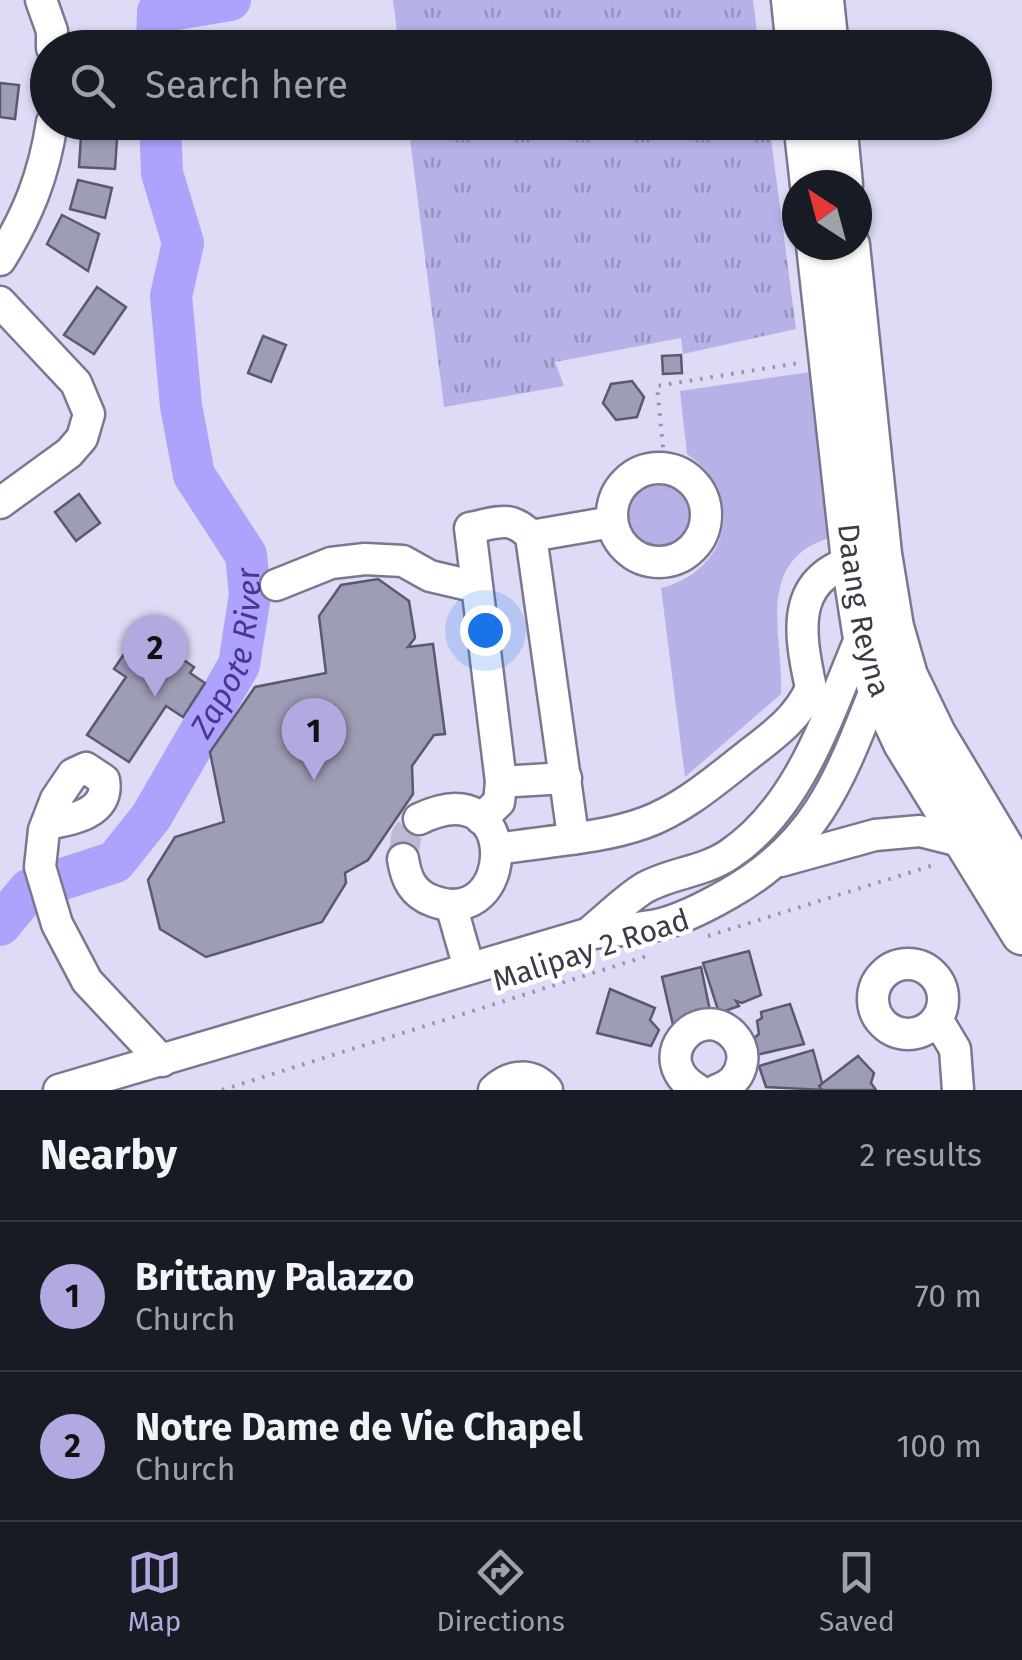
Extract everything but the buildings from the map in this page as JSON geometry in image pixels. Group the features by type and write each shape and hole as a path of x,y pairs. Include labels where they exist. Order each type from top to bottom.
{"main road":[{"path":"792,0 795,30"},
{"path":"823,0 826,30"},
{"path":"806,140 809,170"},
{"path":"838,140 841,170"},
{"name":"Daang Reyna","path":"818,260 828,359 878,630 904,743 1022,934"},
{"name":"Daang Reyna","path":"849,260 866,558"},
{"name":"Daang Reyna","path":"892,680 936,734 1022,879"}],"street":[{"path":"41,0 51,30"},
{"path":"0,260 19,230 46,166 50,140"},
{"path":"0,302 76,383 89,414 82,438 70,453 0,504"},
{"path":"653,468 688,477 703,496 706,508 703,533 688,552 666,562 641,559 622,544 612,522 615,497 630,478 653,468"},
{"path":"481,818 499,802 501,782 470,528 506,521 520,524 531,536 573,836"},
{"path":"531,536 612,522"},
{"path":"498,849 610,833 647,822 698,794 796,715 812,688 801,646 802,612 814,584 831,570 866,558"},
{"path":"276,585 331,563 366,559 404,562 430,576 478,587"},
{"path":"587,934 646,887 696,871 726,856 758,832 780,806 808,761 878,630"},
{"path":"58,1090 587,934 660,924 714,902 778,862 804,834 892,680"},
{"path":"501,782 566,778"},
{"path":"403,860 405,875 423,897 451,905 467,902 481,893 498,866 492,832 481,818 455,808 440,808 419,819"},
{"path":"47,824 40,868 57,924 87,981 162,1060"},
{"path":"778,862 875,835 920,831 971,848"},
{"path":"451,905 469,968"},
{"path":"937,1019 955,1049 958,1090"},
{"path":"698,1090 678,1072 676,1052 687,1032 713,1024 726,1029 742,1050 742,1064 736,1077 717,1090"},
{"path":"494,1090 517,1077 530,1078 547,1090"}],"path":[{"path":"665,468 658,386 828,359"},
{"name":"Malipay 2 Road","path":"706,937 971,848"},
{"name":"Malipay 2 Road","path":"222,1090 651,954"}],"green space":[{"path":"393,0 753,0 757,30 397,30"},
{"path":"410,140 771,140 782,222 782,260 787,260 796,329 683,354 681,338 555,362 564,386 444,407"},
{"path":"810,372 829,538 805,549 790,564 781,583 777,626 781,694 685,777 661,588 702,566 715,549 724,510 706,471 687,454 680,391"},
{"path":"659,485 680,494 689,515 680,536 659,545 638,536 629,515 638,494"}],"waterway":[{"name":"Zapote River","path":"158,30 158,12 230,0"},
{"name":"Zapote River","path":"0,925 29,890 115,862 151,817 239,665 250,595 246,555 194,475 181,406 171,296 183,243 162,173 161,140"}],"tunnel":[{"path":"403,859 406,836 419,819"}],"place":[{"name":"Notre Dame de Vie Chapel","path":"155,697"},
{"name":"Brittany Palazzo","path":"314,780"}]}
